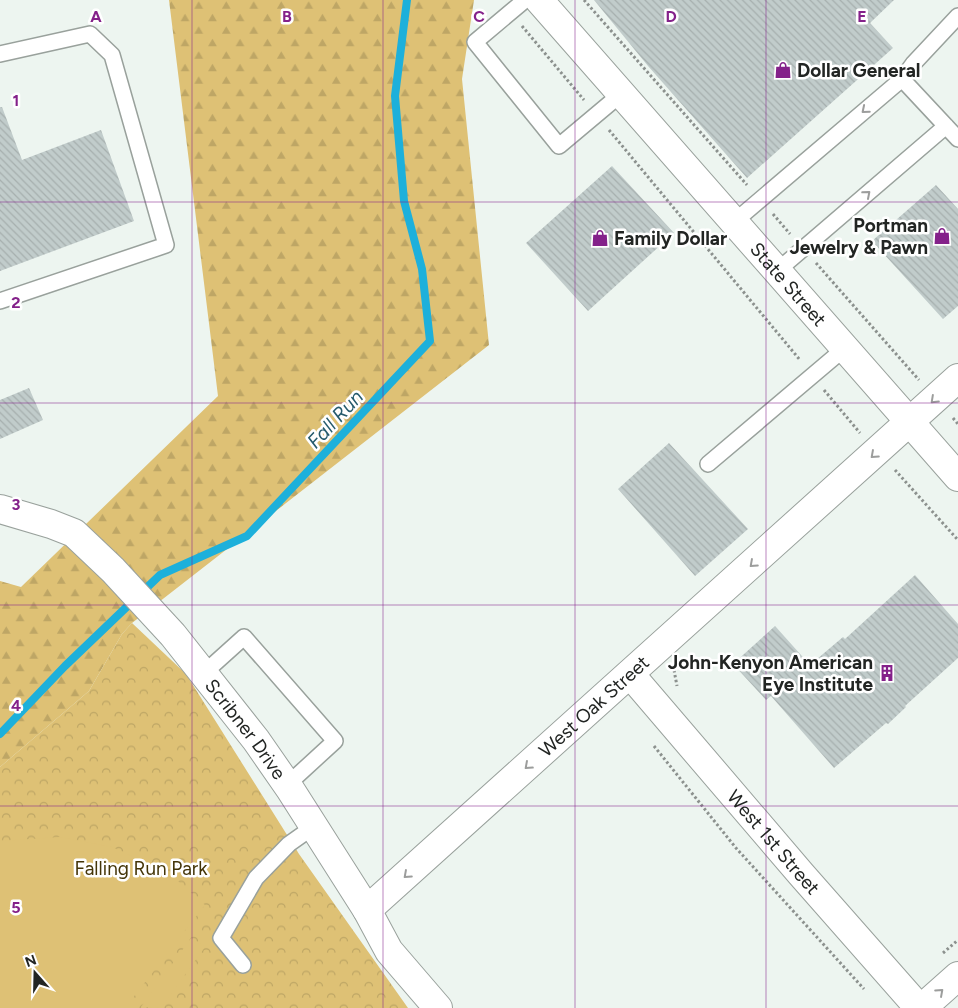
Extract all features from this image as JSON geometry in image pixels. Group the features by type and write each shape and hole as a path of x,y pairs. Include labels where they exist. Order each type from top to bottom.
{"street":[{"name":"State Street","path":"539,0 958,477"},
{"name":"West Oak Street","path":"367,910 958,378"},
{"name":"Scribner Drive","path":"0,509 74,533 113,570 174,635 256,740 287,784 367,910 389,951 438,1008"},
{"name":"West 1st Street","path":"630,674 801,874 921,1008"},
{"path":"921,1008 958,976"}],"lane":[{"path":"525,0 475,42 559,146 621,94"},
{"path":"734,222 902,79 912,64 958,16"},
{"path":"0,54 90,34 112,55 166,245 0,301"},
{"path":"902,79 958,140"},
{"path":"777,271 946,126"},
{"path":"708,464 845,348"},
{"path":"204,673 244,637 335,741 287,784"},
{"path":"243,965 221,938 256,878 289,844 314,826"}],"path":[{"path":"511,12 863,437"},
{"path":"889,463 958,540"},
{"path":"652,744 736,848 868,993"}],"green space":[{"path":"169,0 474,0 462,79 489,345 132,623 122,634 89,691 0,767 0,581 21,587 218,396"},
{"name":"Falling Run Park","path":"132,623 186,674 299,854 408,1008 0,1008 0,767 89,691 122,634"},
{"path":"60,837 112,847 169,873 205,905 125,1008 0,1008 0,841"},
{"path":"191,938 205,947 161,1008 141,1007"}],"building":[{"name":"Dollar General","path":"594,0 894,0 870,23 893,48 747,178 648,66"},
{"path":"0,107 2,107 22,160 101,130 134,221 0,271"},
{"name":"Family Dollar","path":"612,166 674,233 588,311 526,243"},
{"path":"936,185 958,209 958,306 943,319 872,241"},
{"path":"29,388 43,420 0,439 0,400"},
{"path":"669,443 748,529 695,576 618,489"},
{"name":"John-Kenyon American Eye Institute","path":"915,575 958,624 958,658 888,724 886,723 834,768 771,696 766,700 733,664 775,626 810,665 843,637 845,639"}],"waterway":[{"name":"Fall Run","path":"0,734 65,666 160,575 247,536 430,341 422,269 404,201 395,96 407,0"}],"place":[{"name":"Dollar General","path":"783,70"},
{"name":"Portman Jewelry & Pawn","path":"942,236"},
{"name":"Family Dollar","path":"600,238"},
{"name":"John-Kenyon American Eye Institute","path":"887,673"}]}
